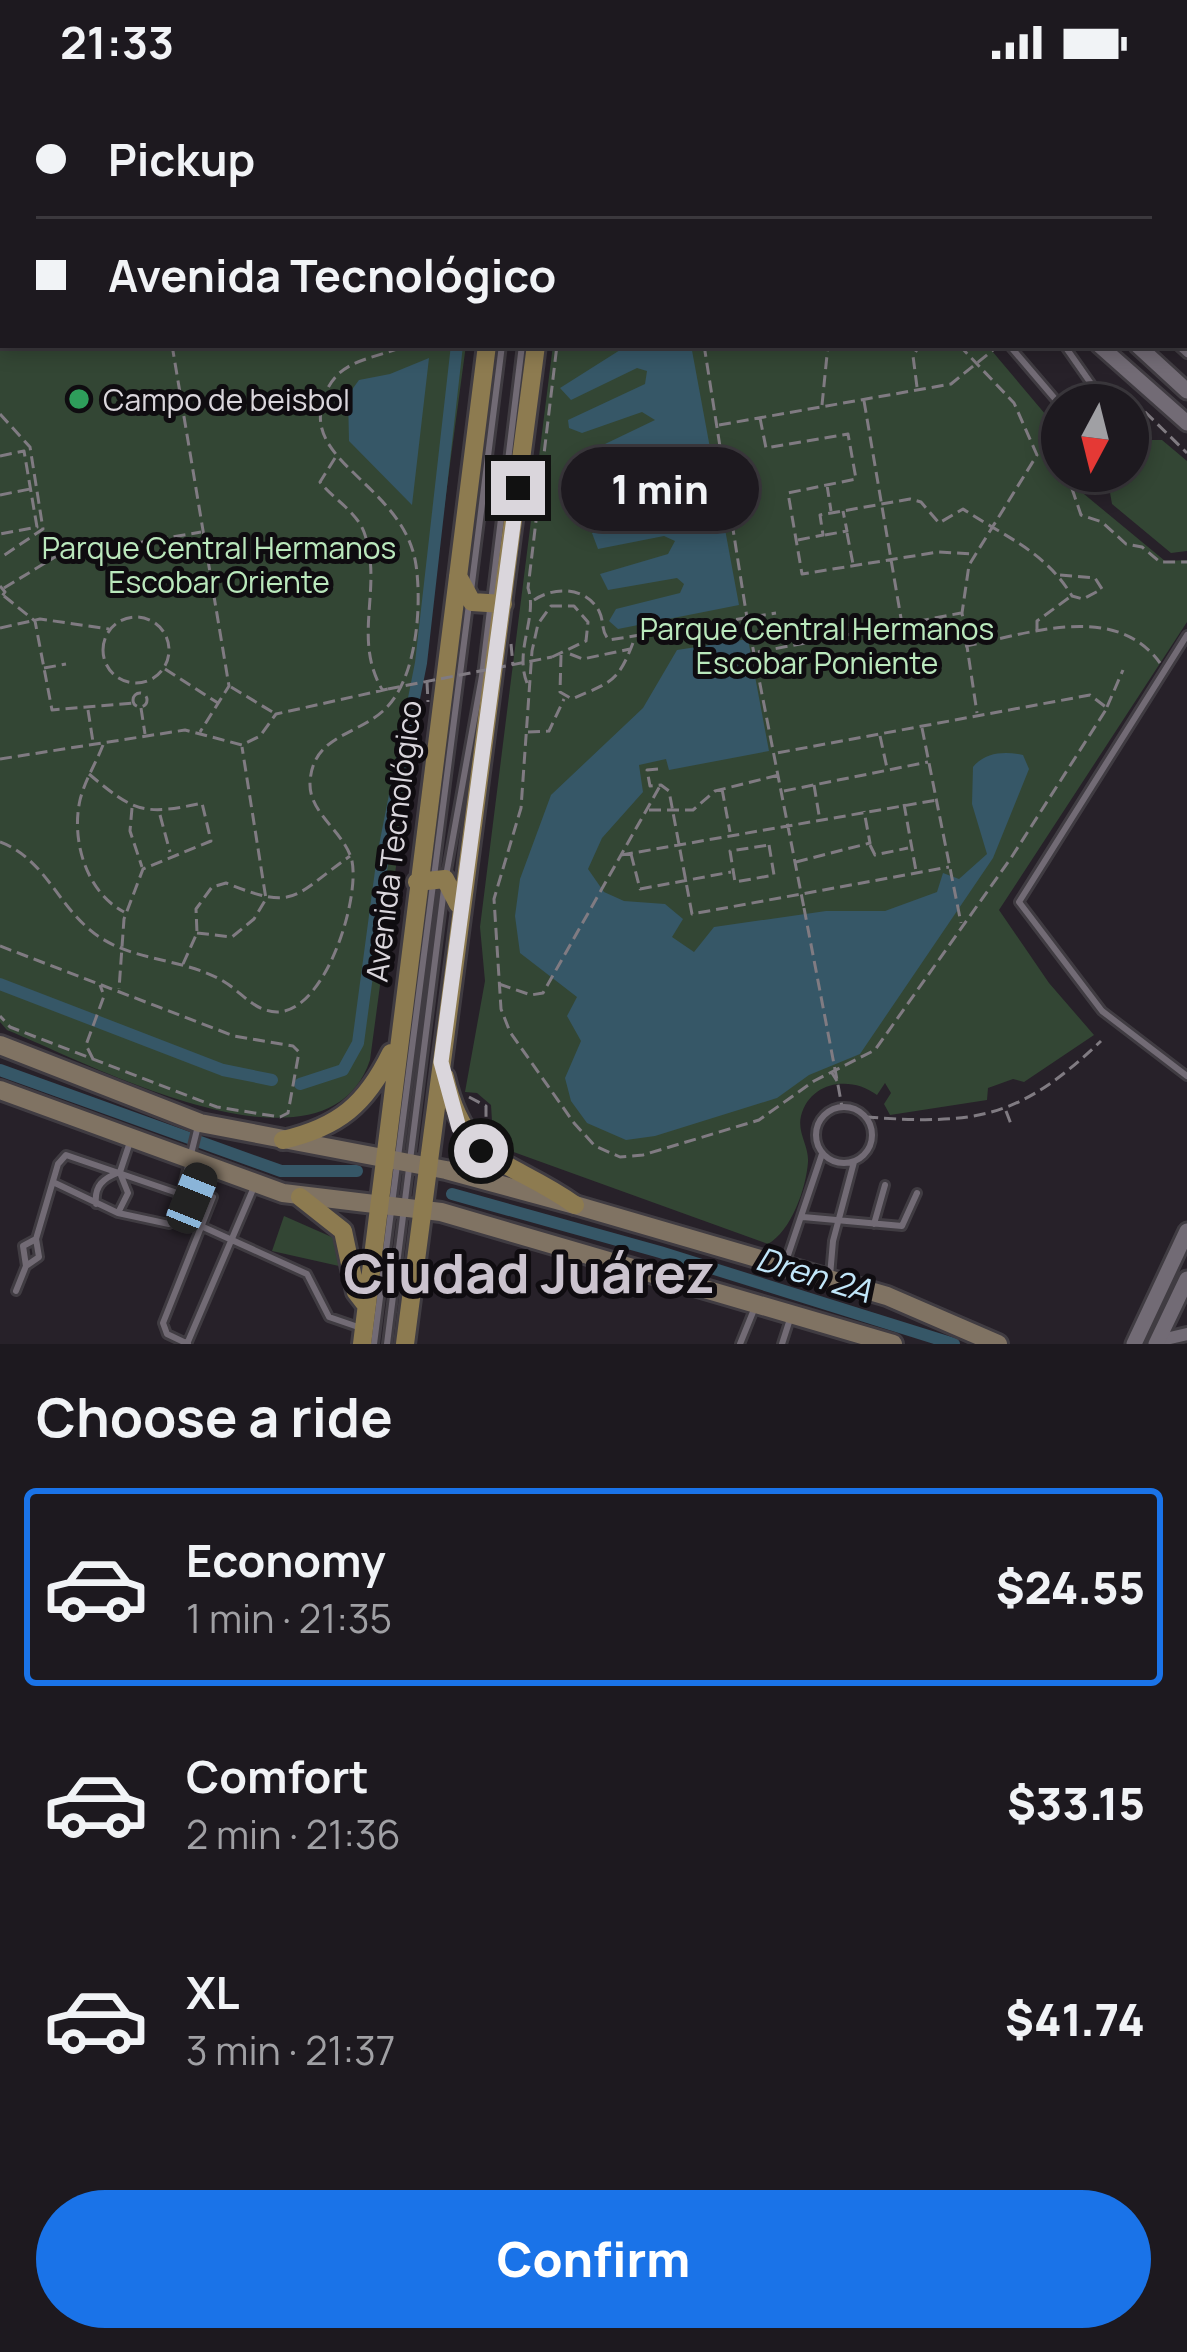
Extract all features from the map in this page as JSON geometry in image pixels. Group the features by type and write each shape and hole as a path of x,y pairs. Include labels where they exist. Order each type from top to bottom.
{"main road":[{"name":"Avenida Tecnológico","path":"406,1344 400,1201 405,1164 398,1038 432,879 458,577 487,348"},
{"name":"Avenida Tecnológico","path":"366,1339 366,1305 400,1201 405,1164 441,1062 497,605 536,348"},
{"path":"458,577 470,599 497,605"},
{"path":"432,879 455,889 460,914"},
{"path":"283,1140 313,1133 351,1113 378,1080 398,1038"},
{"path":"0,1045 198,1127 405,1164 575,1205 830,1280 956,1322 998,1344"},
{"path":"441,1062 456,1119 469,1140 575,1205"},
{"path":"0,1090 300,1197 400,1201 893,1344"},
{"path":"300,1197 343,1231 356,1292 366,1305"}],"street":[{"path":"1102,348 1187,423"},
{"path":"1140,348 1187,391"},
{"path":"1134,1344 1187,1231"},
{"path":"1159,1339 1179,1318 1187,1279"},
{"path":"1144,1322 1159,1339"},
{"path":"1159,1339 1187,1334"}],"lane":[{"path":"405,1164 432,879 502,348"},
{"path":"405,1164 432,879 497,605 522,348"},
{"path":"1012,348 1042,384"},
{"path":"1066,348 1091,384"},
{"path":"1187,635 1019,902 1102,1011 1187,1076"},
{"path":"830,1280 854,1162 872,1143 866,1117 842,1107 819,1121 815,1138 822,1154 837,1163 854,1162"},
{"path":"53,1183 118,1213 174,1223 192,1198 198,1127"},
{"path":"96,1204 100,1183 120,1172 131,1139"},
{"path":"784,1266 822,1154"},
{"path":"26,1266 39,1257 36,1238 66,1155 192,1198"},
{"path":"181,1194 194,1159"},
{"path":"118,1213 128,1186 120,1172"},
{"path":"213,1197 163,1324 167,1334 187,1344 256,1184"},
{"path":"874,1224 885,1185"},
{"path":"803,1217 838,1224 902,1226 917,1193"},
{"path":"201,1226 308,1274 329,1317 366,1339 400,1201"},
{"path":"387,1344 400,1201"},
{"path":"16,1291 26,1266 23,1246 36,1238"},
{"path":"740,1344 756,1303"},
{"path":"782,1344 791,1313"}],"path":[{"path":"172,348 229,686 200,732"},
{"path":"0,842 27,856 78,918 119,949 221,980 257,1007 277,1012 294,1008 314,990 337,948 353,883 350,856 312,798 312,770 326,744 386,709 396,694 411,649 417,576 410,544 393,510 336,456 320,433 325,392 344,365 398,348"},
{"path":"527,685 521,656 533,601 528,587 557,348"},
{"path":"704,348 747,618 777,753 842,1107"},
{"path":"822,406 828,348"},
{"path":"917,389 914,356 918,348"},
{"path":"962,348 1014,403 1036,446 1029,475 973,554 962,613 978,715"},
{"path":"717,426 951,384 996,348"},
{"path":"863,399 902,624"},
{"path":"0,414 30,447 43,529 0,558"},
{"path":"1149,416 1187,453"},
{"path":"760,418 766,448 848,434 856,479 788,493 802,574 938,552 973,554"},
{"path":"0,456 24,452 38,527 0,534"},
{"path":"336,456 320,482 364,531 370,575 367,660 386,690"},
{"path":"827,485 832,512"},
{"path":"0,495 38,488"},
{"path":"1073,492 1081,515 1102,522 1126,544 1142,547 1160,562 1187,562"},
{"path":"823,536 820,515 832,512 915,500 939,523 948,522 958,509 1028,546 1059,575 1072,596"},
{"path":"843,511 853,564"},
{"path":"141,706 52,710 35,621 2,598 2,587 55,557 203,532"},
{"path":"796,540 847,532"},
{"path":"1038,632 1037,621 1072,596 1099,594 1100,583 1059,575"},
{"path":"533,601 553,591 580,594 598,610 604,636 635,638 776,613"},
{"path":"0,759 200,732 242,745 260,736 276,714 386,690 513,665 552,657 569,652 586,641 588,622 574,606 551,606 538,624 527,685 520,808 497,879 498,984 505,1023 574,1123 596,1146 620,1156 643,1155 759,1120 831,1071 875,1050 1107,708 1123,670"},
{"path":"756,652 962,613"},
{"path":"0,628 35,621 109,629 133,618 154,623 169,649 164,668 135,683 115,675 104,656 109,629"},
{"path":"964,646 1079,624 1123,628 1148,646 1164,670"},
{"path":"565,698 601,690 619,675 635,638"},
{"path":"513,665 514,646"},
{"path":"569,652 578,659 631,649"},
{"path":"561,655 560,692 565,698"},
{"path":"44,668 66,664"},
{"path":"164,668 218,704"},
{"path":"425,699 427,682"},
{"path":"229,686 276,714"},
{"path":"134,703 136,694 145,694 146,703 141,706"},
{"path":"777,753 1090,695 1107,708"},
{"path":"524,732 549,730 565,698"},
{"path":"141,706 145,736"},
{"path":"88,708 93,744"},
{"path":"922,726 961,923"},
{"path":"880,734 887,770"},
{"path":"104,742 89,774 77,824 95,886 126,912"},
{"path":"197,933 232,937 254,919 266,899 242,745"},
{"path":"783,791 928,761"},
{"path":"658,769 647,770 650,787 661,784"},
{"path":"89,774 132,808 160,813 202,803 211,841 170,853 142,869"},
{"path":"648,809 693,810 722,789 780,775"},
{"path":"661,784 672,807 692,914 949,867"},
{"path":"498,984 536,996 552,977 661,784"},
{"path":"814,785 820,817"},
{"path":"722,789 729,834 730,851 735,882 775,875 769,845 730,851"},
{"path":"621,855 863,809 937,800"},
{"path":"904,804 916,872"},
{"path":"118,992 126,912 142,869 130,831 132,808"},
{"path":"863,809 875,855 912,848"},
{"path":"160,813 170,853"},
{"path":"796,862 870,844"},
{"path":"631,853 640,889 733,872"},
{"path":"182,966 197,933 196,909 212,887 226,884 266,899 289,899 350,856"},
{"path":"482,914 494,916"},
{"path":"0,946 234,1036 297,1048 288,1113 280,1117 218,1107 10,1027 0,1016"},
{"path":"94,1060 86,1045 104,996 100,985"},
{"path":"866,1117 948,1122 1005,1109 1069,1072 1101,1041"},
{"path":"831,1071 838,1083"},
{"path":"461,1099 477,1098 485,1106 486,1120 474,1131"},
{"path":"1005,1109 1011,1124"}],"green space":[{"name":"Parque Central Hermanos Escobar Oriente","path":"0,348 466,348 370,1060 345,1098 306,1115 257,1117 203,1106 92,1067 7,1030 0,1022"},
{"name":"Parque Central Hermanos Escobar Poniente","path":"553,348 990,348 1041,409 1041,492 1082,492 1165,561 1187,560 1187,622 999,910 1049,983 1094,1035 1024,1082 1013,1079 988,1088 987,1100 890,1115 884,1104 891,1093 885,1083 877,1095 855,1085 822,1089 801,1116 808,1162 801,1196 784,1230 768,1244 500,1147 483,1132 492,1121 491,1105 477,1093 465,1092 485,981 480,927"},
{"path":"1149,440 1162,440 1187,461 1187,551 1171,553 1112,504 1110,492 1149,492"},
{"path":"284,1216 334,1238 339,1266 272,1251"}],"water":[{"path":"623,348 692,348 739,605 618,629 609,621 616,609 680,593 684,584 677,578 608,590 600,574 668,554 675,541 664,536 598,549 592,533 660,509 666,498 657,492 599,507 592,506 588,494 658,468 662,454 653,449 590,469 580,463 580,456 655,420 642,412 582,433 569,428 568,420 645,384 647,371 637,368 571,400 560,388"},
{"path":"429,358 412,505 349,441 348,395 359,380"},
{"path":"748,639 769,751 669,770 666,759 639,765 643,792 602,838 588,869 604,892 624,901 665,904 683,919 672,937 694,952 714,927 826,911 885,911 937,892 943,873 959,879 987,854 972,804 973,767 989,756 1009,753 1023,755 1029,769 993,858 860,1054 809,1075 777,1098 655,1136 626,1140 587,1123 571,1101 565,1078 581,1041 567,1016 577,997 520,953 515,916 520,879 551,795 643,708 677,650"}],"waterway":[{"path":"300,1084 343,1070 358,1043 383,856 421,663 457,348"},
{"path":"0,984 223,1070 272,1080"},
{"name":"Dren 2A","path":"0,1070 281,1171 357,1171"},
{"name":"Dren 2A","path":"452,1194 660,1252 954,1344"}],"place":[{"name":"Campo de beisbol","path":"79,399"}],"district":[{"name":"Ciudad Juárez","path":"529,1272"}],"route":[{"path":"481,1151 459,1128 441,1062 518,488"}]}
